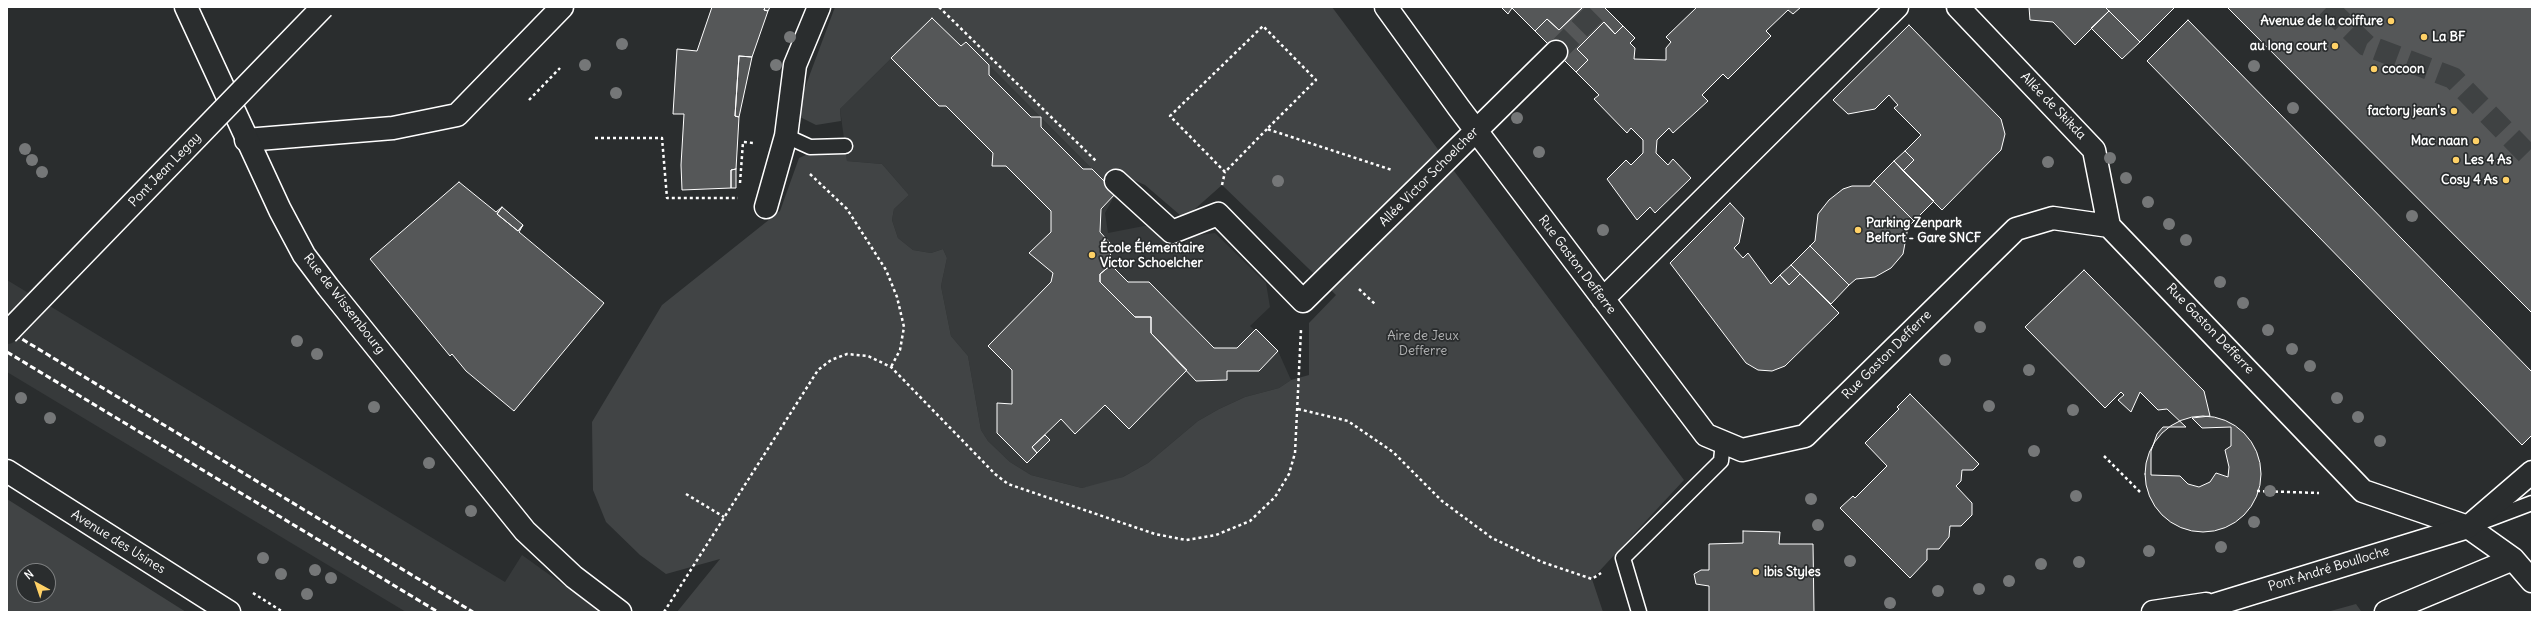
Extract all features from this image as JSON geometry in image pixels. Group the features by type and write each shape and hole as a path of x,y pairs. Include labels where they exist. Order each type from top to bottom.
{"street":[{"name":"Rue de Wissembourg","path":"186,7 246,140 304,255 323,281 525,531 574,578 620,612"},
{"name":"Pont Jean Legay","path":"7,333 323,7"},
{"path":"246,140 393,128 457,115 562,7"},
{"path":"766,207 785,142 796,65 819,7"},
{"name":"Rue Gaston Defferre","path":"1386,7 1476,130 1706,435 1742,450 1805,436 2016,229 2053,218 2108,226 2363,491 2468,527 2513,559 2532,581"},
{"path":"1603,299 1897,7"},
{"name":"Allée de Skikda","path":"1958,7 2094,150 2108,226"},
{"name":"Allée Victor Schoelcher","path":"1302,302 1556,52"},
{"path":"1116,181 1172,232 1218,214 1302,302"},
{"name":"Avenue des Usines","path":"7,471 229,612"},
{"path":"2468,527 2532,472"},
{"name":"Pont André Boulloche","path":"2191,612 2468,527"},
{"path":"2386,612 2513,559"},
{"path":"2153,612 2225,601"}],"lane":[{"path":"785,142 810,147 845,146"},
{"path":"1640,612 1623,558 1721,461 1723,442"},
{"path":"2468,527 2532,503"}],"path":[{"path":"939,7 1116,181"},
{"path":"1222,185 1225,172 1316,80 1263,26 1170,116 1225,172"},
{"path":"529,100 560,68"},
{"path":"1267,129 1425,181"},
{"path":"595,138 662,138 667,198 738,198 743,142 785,142 846,209 886,270 897,297 904,327 900,350 891,367"},
{"path":"664,612 818,370 830,360 847,354 868,356 891,367 995,474 1008,484 1155,534 1186,540 1216,535 1250,521 1275,497 1289,474 1295,453 1302,302"},
{"path":"1298,409 1348,421 1393,452 1442,501 1492,538 1542,562 1592,579 1623,558"},
{"path":"2104,456 2140,492"},
{"path":"2257,491 2319,493"},
{"path":"686,494 724,517"}],"shaded area":[{"name":"École Élémentaire Victor Schoelcher","path":"932,18 961,46 966,42 1116,193 1105,213 1108,233 1149,225 1176,251 1192,236 1215,233 1266,283 1270,307 1250,326 1278,351 1291,380 1279,388 1245,397 1219,409 1198,421 1148,463 1123,477 1104,484 1082,488 1031,475 1010,462 988,441 981,430 968,356 951,336 941,286 947,258 943,249 931,253 913,250 898,238 892,220 894,209 909,195 882,164 847,161 840,109"},
{"path":"7,280 505,582 522,555 601,612 406,612 7,372"}],"green space":[{"name":"Aire de Jeux Defferre","path":"835,7 1332,7 1684,480 1592,579 1603,612 677,612 720,559 666,574 640,555 606,522 593,490 592,422 662,305 780,211 799,158 808,154 810,147 845,146 847,161 882,164 909,195 894,209 892,220 898,238 913,250 931,253 943,249 947,258 941,286 951,336 968,356 981,430 988,441 1010,462 1031,475 1082,488 1123,477 1148,463 1198,421 1219,409 1245,397 1279,388 1291,380 1309,375 1309,323 1336,295 1222,185 1187,216 1180,215 1145,185 1122,175 1111,188 966,42 961,46 932,18 840,109 841,121 816,125 800,117 804,90"},
{"path":"7,499 186,612 7,612"},
{"path":"2356,604 2361,611 2327,612"}],"building":[{"path":"712,7 765,7 764,10 768,11 752,57 739,56 735,116 739,117 736,169 731,170 731,188 682,190 681,165 684,114 673,114 677,49 697,51"},
{"path":"765,7 770,7 768,11 764,10"},
{"path":"1501,7 1583,7 1559,30 1547,19 1535,31 1512,8 1508,14"},
{"path":"1583,7 1604,7 1623,26 1615,34 1604,22 1577,49 1588,60 1576,72 1535,31 1547,19 1559,30"},
{"path":"1697,7 1801,7 1793,14 1788,10 1766,31 1771,36 1728,79 1723,74 1702,95 1708,101 1673,133 1669,128 1657,140 1656,153 1668,165 1673,159 1691,178 1655,213 1650,207 1637,220 1607,179 1626,160 1631,165 1643,153 1643,140 1631,128 1627,133 1594,99 1599,95 1576,72 1588,60 1577,49 1604,22 1615,34 1623,26 1635,38 1630,43 1635,48 1634,59 1666,60 1666,48 1671,42 1666,37"},
{"path":"2029,7 2105,7 2109,11 2075,45 2053,22 2030,20"},
{"path":"2105,7 2175,7 2140,42"},
{"name":"Les 4 As","path":"2227,7 2532,7 2532,313"},
{"path":"2109,11 2140,42 2122,59 2091,28"},
{"path":"932,18 961,46 966,42 989,65 989,75 1031,117 1041,117 1041,127 1083,169 1092,169 1116,193 1101,209 1100,232 1110,243 1111,265 1100,274 1100,282 1135,317 1151,317 1151,333 1187,370 1129,429 1105,405 1075,434 1061,419 1032,447 1037,453 1027,463 997,433 997,403 1012,404 1012,370 988,346 1051,282 1053,273 1029,253 1051,232 1051,211 1006,166 992,166 993,153 946,106 939,106 891,58"},
{"path":"2188,20 2532,372 2532,435 2522,445 2147,61"},
{"path":"1909,25 2001,119 2005,134 2001,150 1942,210 1903,171 1914,160 1905,151 1921,135 1894,108 1898,105 1889,95 1875,109 1848,114 1833,100"},
{"path":"739,56 752,57 739,117 735,116"},
{"path":"1905,151 1914,160 1903,171 1894,161"},
{"path":"1894,161 1934,201 1914,221 1874,181"},
{"path":"736,169 736,188 731,188 731,170"},
{"path":"1874,181 1914,221 1908,227 1903,254 1891,268 1875,277 1856,279 1849,285 1810,246 1815,241 1818,214 1829,200 1843,189 1852,186 1870,186"},
{"path":"459,182 496,212 502,207 497,214 518,231 523,225 519,232 604,303 514,411 466,371 452,354 450,356 370,259"},
{"path":"1730,203 1744,218 1739,243 1734,248 1743,258 1748,253 1771,284 1780,275 1789,285 1800,274 1839,313 1785,366 1772,371 1758,370 1746,363 1670,263"},
{"path":"502,207 523,225 518,231 497,214"},
{"path":"1810,246 1849,285 1831,304 1791,265"},
{"path":"1111,265 1128,282 1149,282 1214,348 1237,348 1256,329 1278,351 1259,371 1227,371 1227,380 1196,381 1151,333 1151,317 1135,317 1100,282 1100,274"},
{"path":"1791,265 1800,274 1789,285 1780,275"},
{"path":"2084,270 2204,391 2210,416 2192,418 2202,428 2231,427 2231,446 2225,450 2229,467 2228,477 2216,473 2210,482 2199,487 2188,484 2180,476 2151,475 2151,451 2157,434 2163,427 2186,427 2167,409 2158,410 2140,392 2131,412 2118,400 2124,395 2121,392 2105,408 2025,327"},
{"path":"1910,394 1979,464 1973,470 1962,470 1961,481 1956,486 1972,503 1972,515 1961,526 1950,526 1949,537 1939,549 1927,549 1927,560 1910,578 1840,508 1853,496 1855,498 1887,466 1865,443 1899,409 1897,407"},
{"path":"2203,416 2214,417 2225,421 2244,433 2256,452 2260,463 2260,485 2256,496 2244,515 2225,527 2214,531 2203,532 2192,531 2181,527 2162,515 2150,496 2146,485 2145,474 2146,463 2150,452 2162,433 2181,421 2192,417"},
{"path":"1045,435 1050,440 1037,453 1032,447"},
{"name":"ibis Styles","path":"1743,531 1780,532 1779,544 1813,544 1814,612 1709,612 1709,586 1696,584 1694,574 1701,570 1709,570 1709,544 1743,543"}],"tunnel":[{"path":"1556,52 1601,7"},
{"path":"2327,7 2366,45 2453,78 2532,159"}],"railway":[{"path":"7,330 473,612"},
{"path":"7,352 438,612"}],"place":[{"name":"Avenue de la coiffure","path":"2391,21"},
{"name":"La BF","path":"2424,37"},
{"name":"au long court","path":"2335,46"},
{"name":"cocoon","path":"2374,69"},
{"name":"factory jean's","path":"2454,111"},
{"name":"Mac naan","path":"2476,141"},
{"name":"Les 4 As","path":"2456,160"},
{"name":"Cosy 4 As","path":"2506,180"},
{"name":"Parking Zenpark Belfort - Gare SNCF","path":"1858,230"},
{"name":"École Élémentaire Victor Schoelcher","path":"1092,255"},
{"name":"ibis Styles","path":"1756,572"}]}
